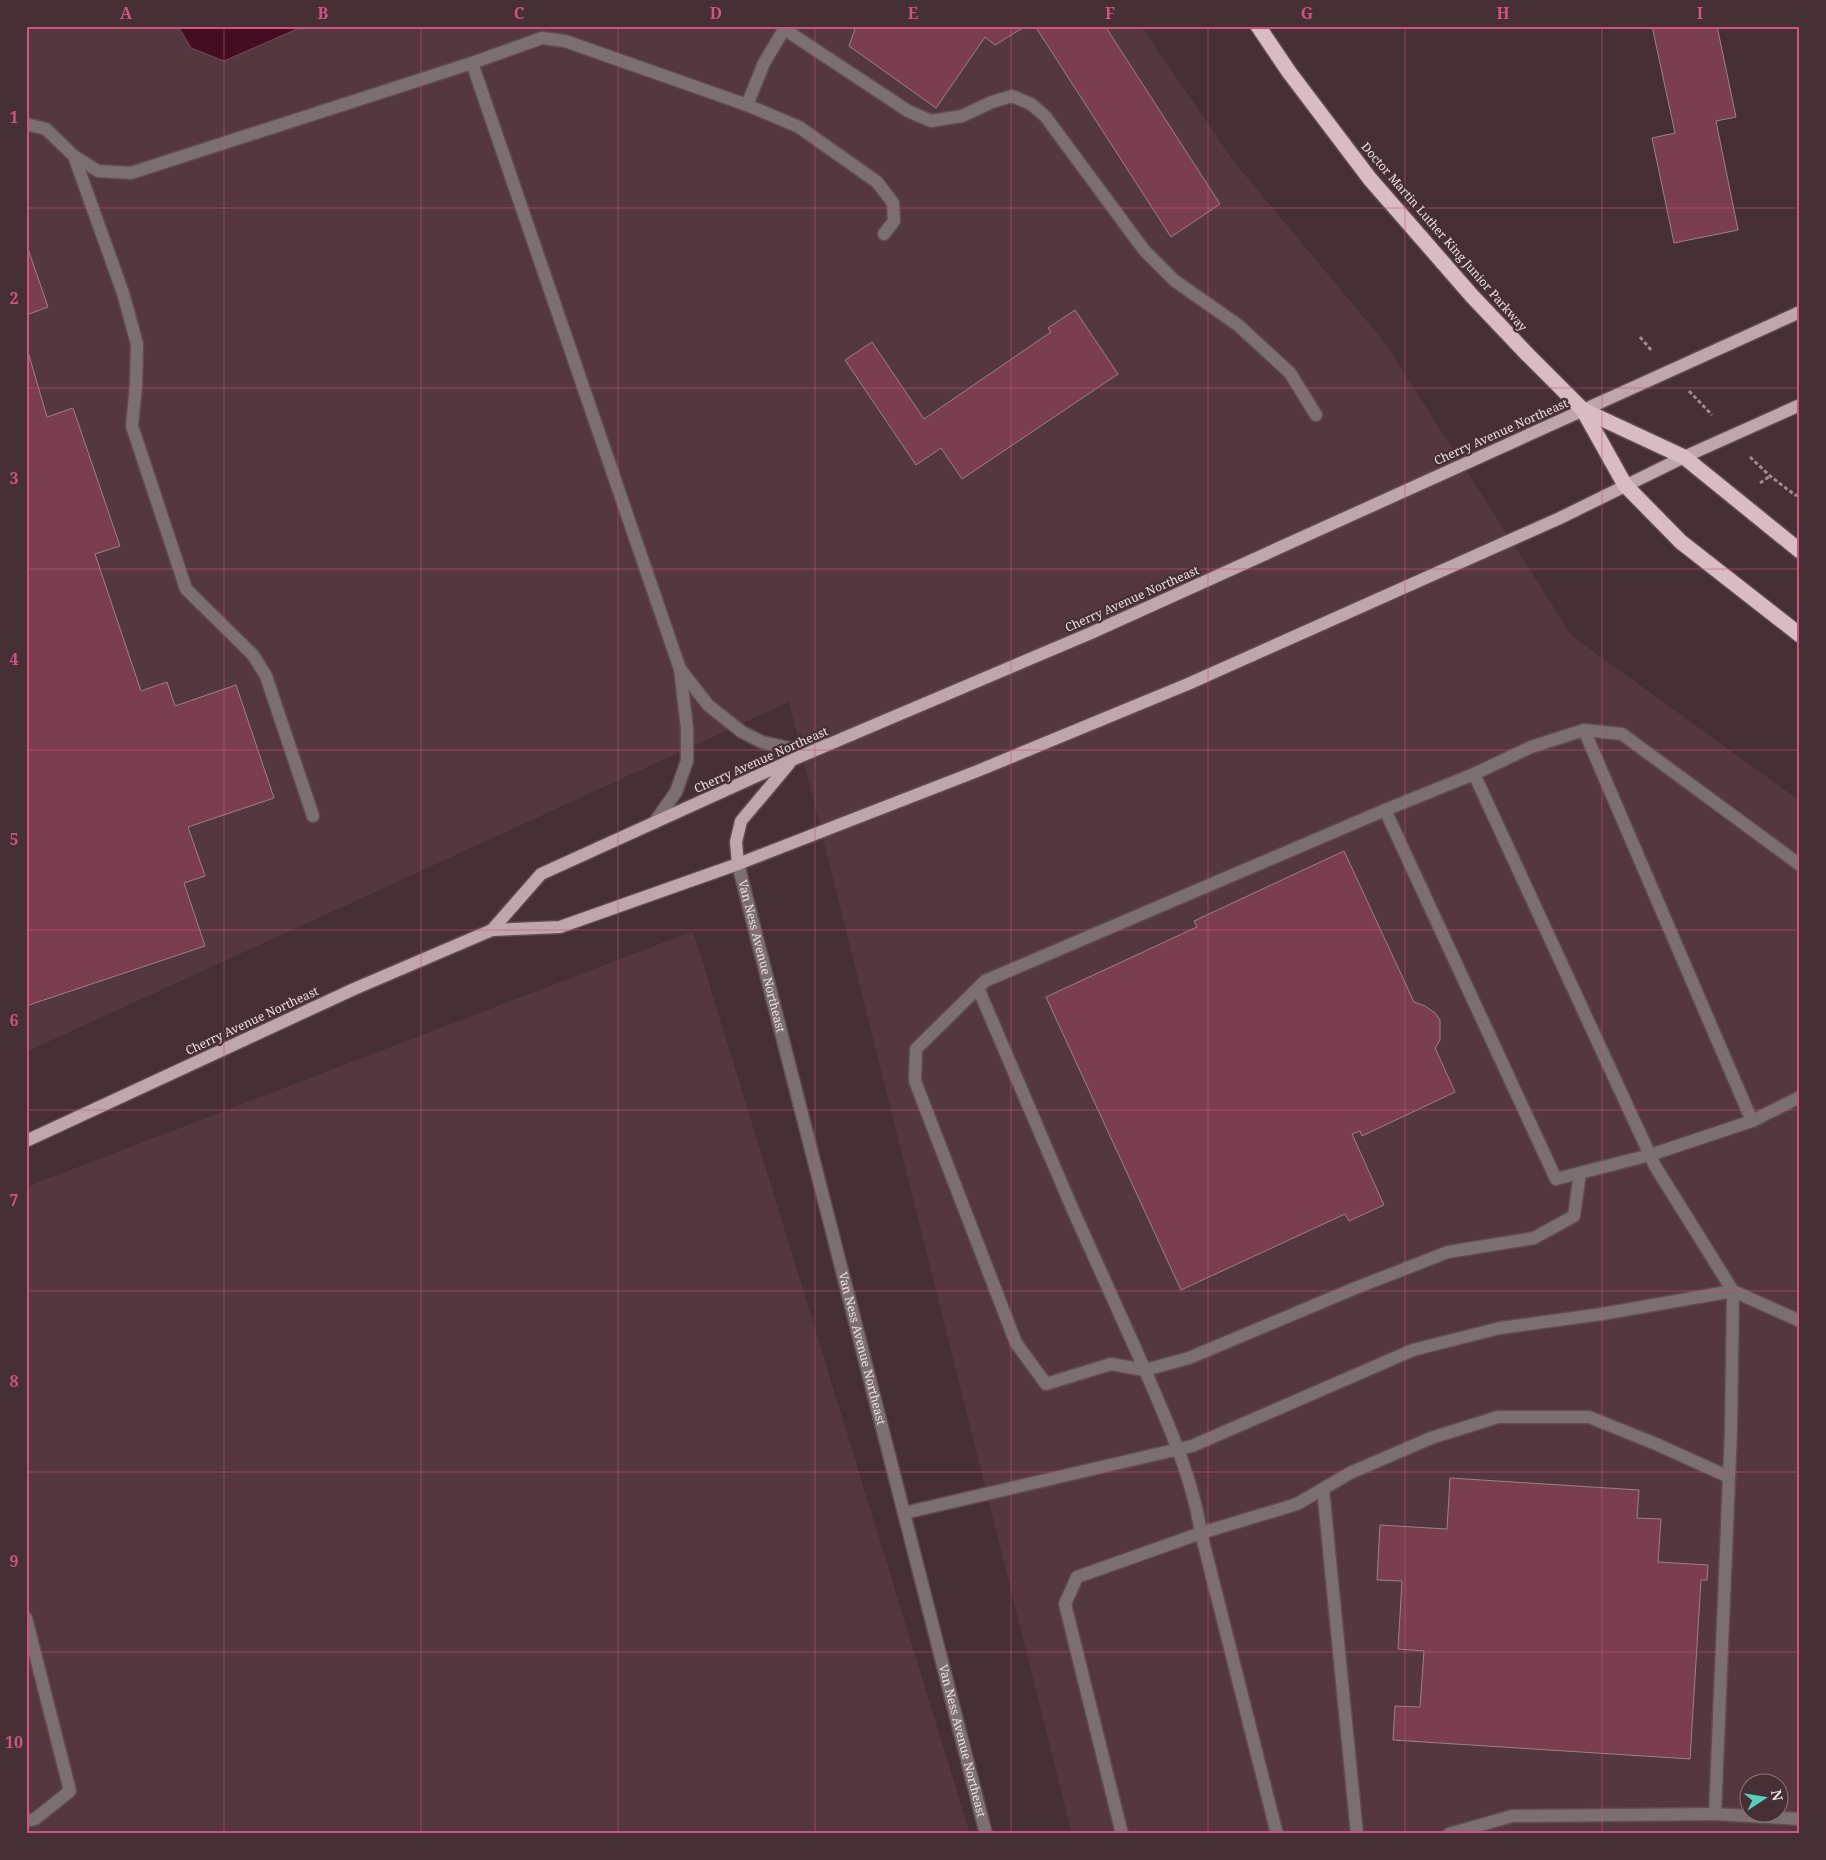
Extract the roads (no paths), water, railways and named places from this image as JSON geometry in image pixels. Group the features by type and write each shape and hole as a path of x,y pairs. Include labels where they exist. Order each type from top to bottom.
{"highway":[{"name":"Doctor Martin Luther King Junior Parkway","path":"1258,26 1289,72 1370,179 1472,296 1583,410 1624,485 1681,542 1800,635"},
{"name":"Doctor Martin Luther King Junior Parkway","path":"1583,410 1684,457 1800,551"}],"main road":[{"name":"Cherry Avenue Northeast","path":"492,930 541,874 792,760 1091,633 1800,312"},
{"name":"Cherry Avenue Northeast","path":"26,1141 354,989 492,930 560,927 738,864 980,770 1188,684 1560,518 1624,485 1800,405"},
{"path":"738,864 736,842 741,821 792,760"}],"street":[{"path":"746,104 764,63 785,28 908,112 931,121 962,116 992,102 1012,96 1031,104 1045,116 1144,250 1175,281 1238,325 1290,373 1316,415"},
{"path":"26,124 46,129 74,156 98,171 131,173 472,63 542,38 565,41 746,104 799,127 877,182 893,203 894,221 884,234"},
{"path":"472,63 680,669 687,728 687,761 676,792 654,823"},
{"path":"74,156 123,293 137,344 132,426 186,589 253,655 266,676 313,816"},
{"path":"680,669 708,705 742,732 762,742 794,749 836,742"},
{"path":"1584,730 1752,1120"},
{"path":"1580,1173 1574,1216 1534,1238 1448,1252 1353,1288 1189,1358 1145,1370 1111,1364 1046,1384 1016,1344 915,1080 916,1049 985,981 1385,810 1474,774 1531,747 1584,730 1622,734 1800,866"},
{"path":"1474,774 1655,1166 1732,1290 1729,1477 1715,1814"},
{"path":"1385,810 1556,1179 1650,1155 1752,1120 1800,1097"},
{"name":"Van Ness Avenue Northeast","path":"738,864 986,1834"},
{"path":"978,988 1073,1210 1179,1449 1198,1512 1201,1532 1278,1834"},
{"path":"904,1513 1192,1446 1413,1350 1500,1328 1602,1314 1732,1290 1800,1321"},
{"path":"1122,1834 1065,1604 1077,1577 1201,1532 1297,1504 1350,1473 1432,1438 1498,1417 1589,1417 1656,1444 1729,1477"},
{"path":"1323,1489 1357,1834"},
{"path":"26,1618 70,1790 35,1818 26,1821"},
{"path":"1449,1834 1512,1816 1715,1814 1800,1819"}]}
